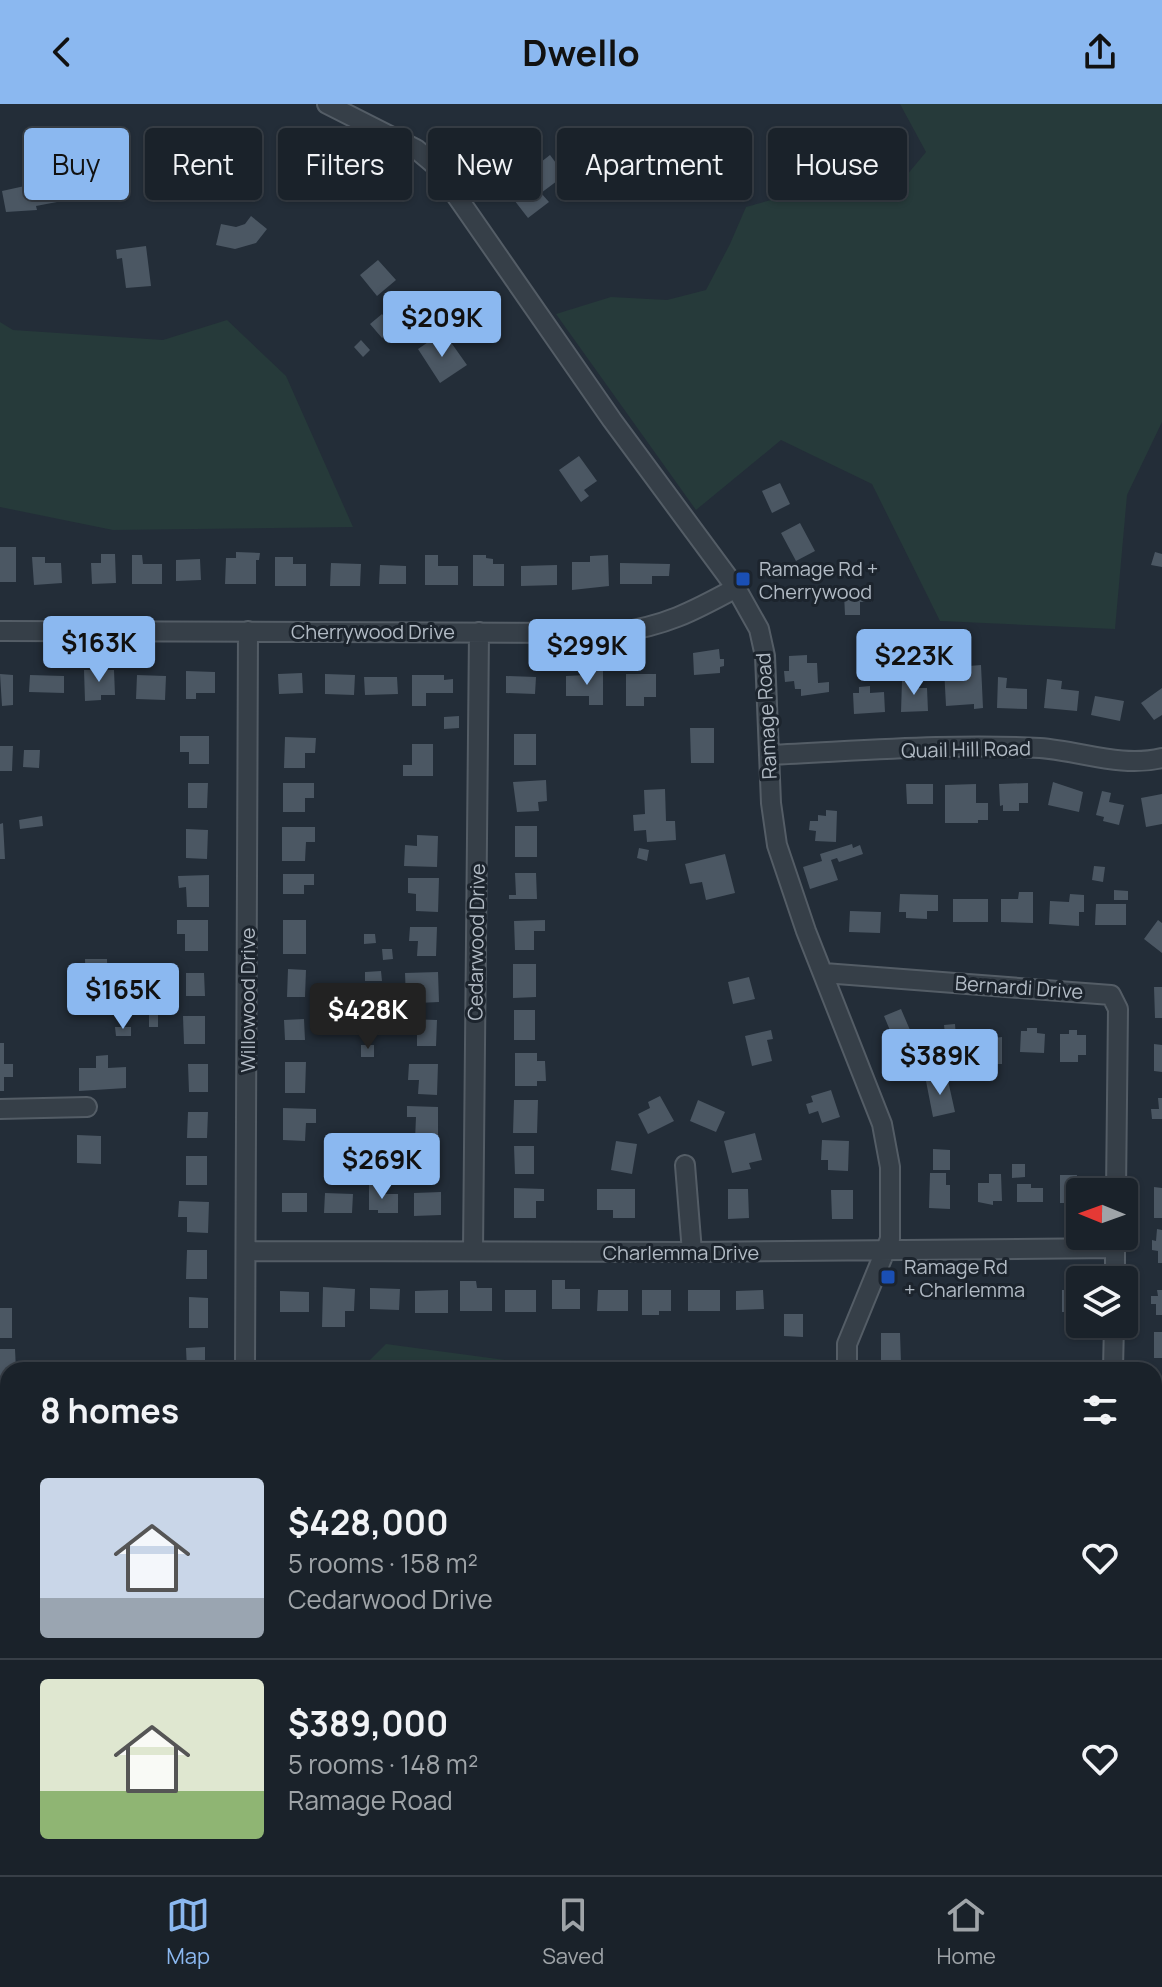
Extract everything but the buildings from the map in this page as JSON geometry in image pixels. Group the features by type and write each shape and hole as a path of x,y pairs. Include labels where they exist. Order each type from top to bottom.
{"street":[{"name":"Ramage Road","path":"327,104 416,149 435,165 612,420 736,588 759,629 765,656 777,845 806,931 882,1124 890,1167 890,1239 847,1344 847,1362"},
{"name":"Cherrywood Drive","path":"0,631 615,633 651,628 688,615 736,588"},
{"name":"Willowood Drive","path":"245,1362 248,631"},
{"name":"Cedarwood Drive","path":"473,1251 479,632"},
{"name":"Quail Hill Road","path":"769,755 975,746 1044,748 1133,762 1162,758"},
{"name":"Bernardi Drive","path":"824,973 1111,995 1118,1009 1116,1178"},
{"path":"0,1109 87,1107"},
{"path":"685,1165 692,1252"},
{"name":"Charlemma Drive","path":"246,1251 886,1251 1066,1244"},
{"path":"1113,1362 1114,1338"}],"green space":[{"path":"900,104 1162,104 1162,422 1127,495 1115,629 940,621 872,484 781,440 696,510 556,314 611,297 667,300 706,290 746,207 771,200 907,200 907,175 926,152"},
{"path":"227,320 286,376 353,527 113,530 0,507 0,322 13,330 163,340"},
{"path":"386,1344 505,1360 587,1362 368,1362"}],"place":[{"name":"Ramage Rd + Cherrywood","path":"743,579"},
{"name":"Ramage Rd + Charlemma","path":"888,1277"}]}
